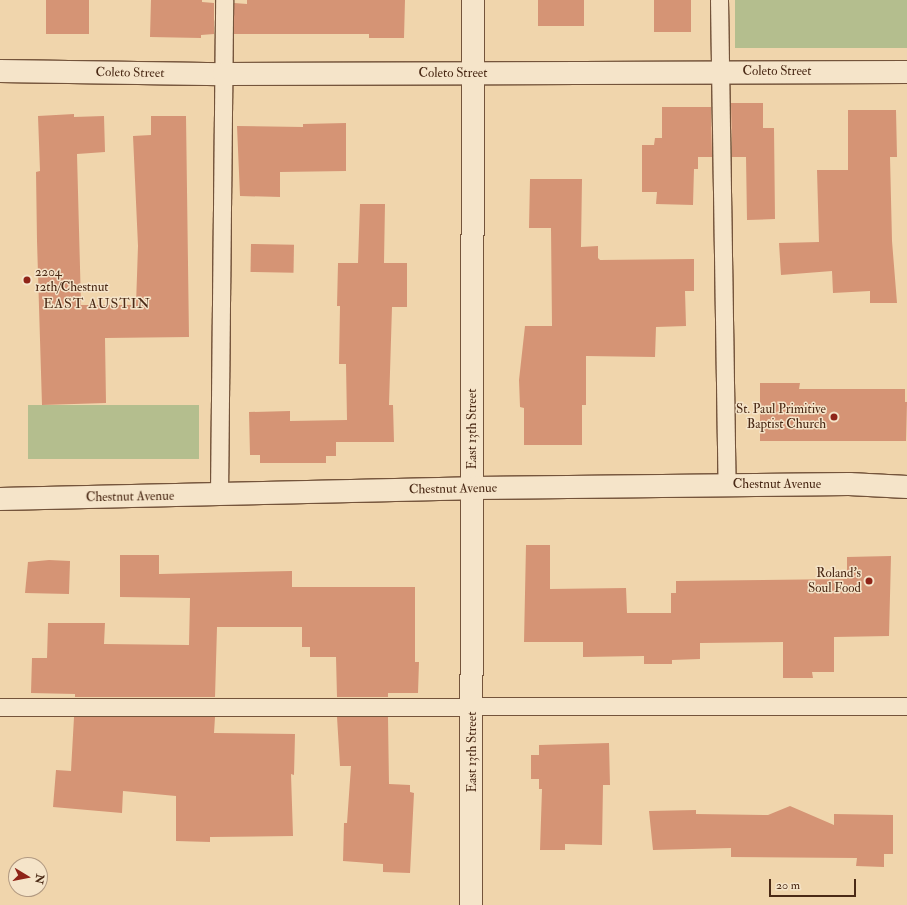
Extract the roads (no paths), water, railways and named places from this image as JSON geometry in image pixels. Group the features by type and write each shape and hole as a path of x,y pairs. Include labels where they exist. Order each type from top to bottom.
{"street":[{"name":"East 13th Street","path":"471,905 473,0"},
{"name":"Coleto Street","path":"0,71 224,74 720,71 907,72"},
{"name":"Chestnut Avenue","path":"0,499 472,488 849,484 907,487"}],"lane":[{"path":"219,495 224,0"},
{"path":"719,0 727,485"},
{"path":"0,707 907,706"}],"place":[{"name":"2204 12th/Chestnut","path":"27,280"},
{"name":"St. Paul Primitive Baptist Church","path":"834,417"},
{"name":"Roland's Soul Food","path":"869,581"}],"district":[{"name":"EAST AUSTIN","path":"97,304"}]}
